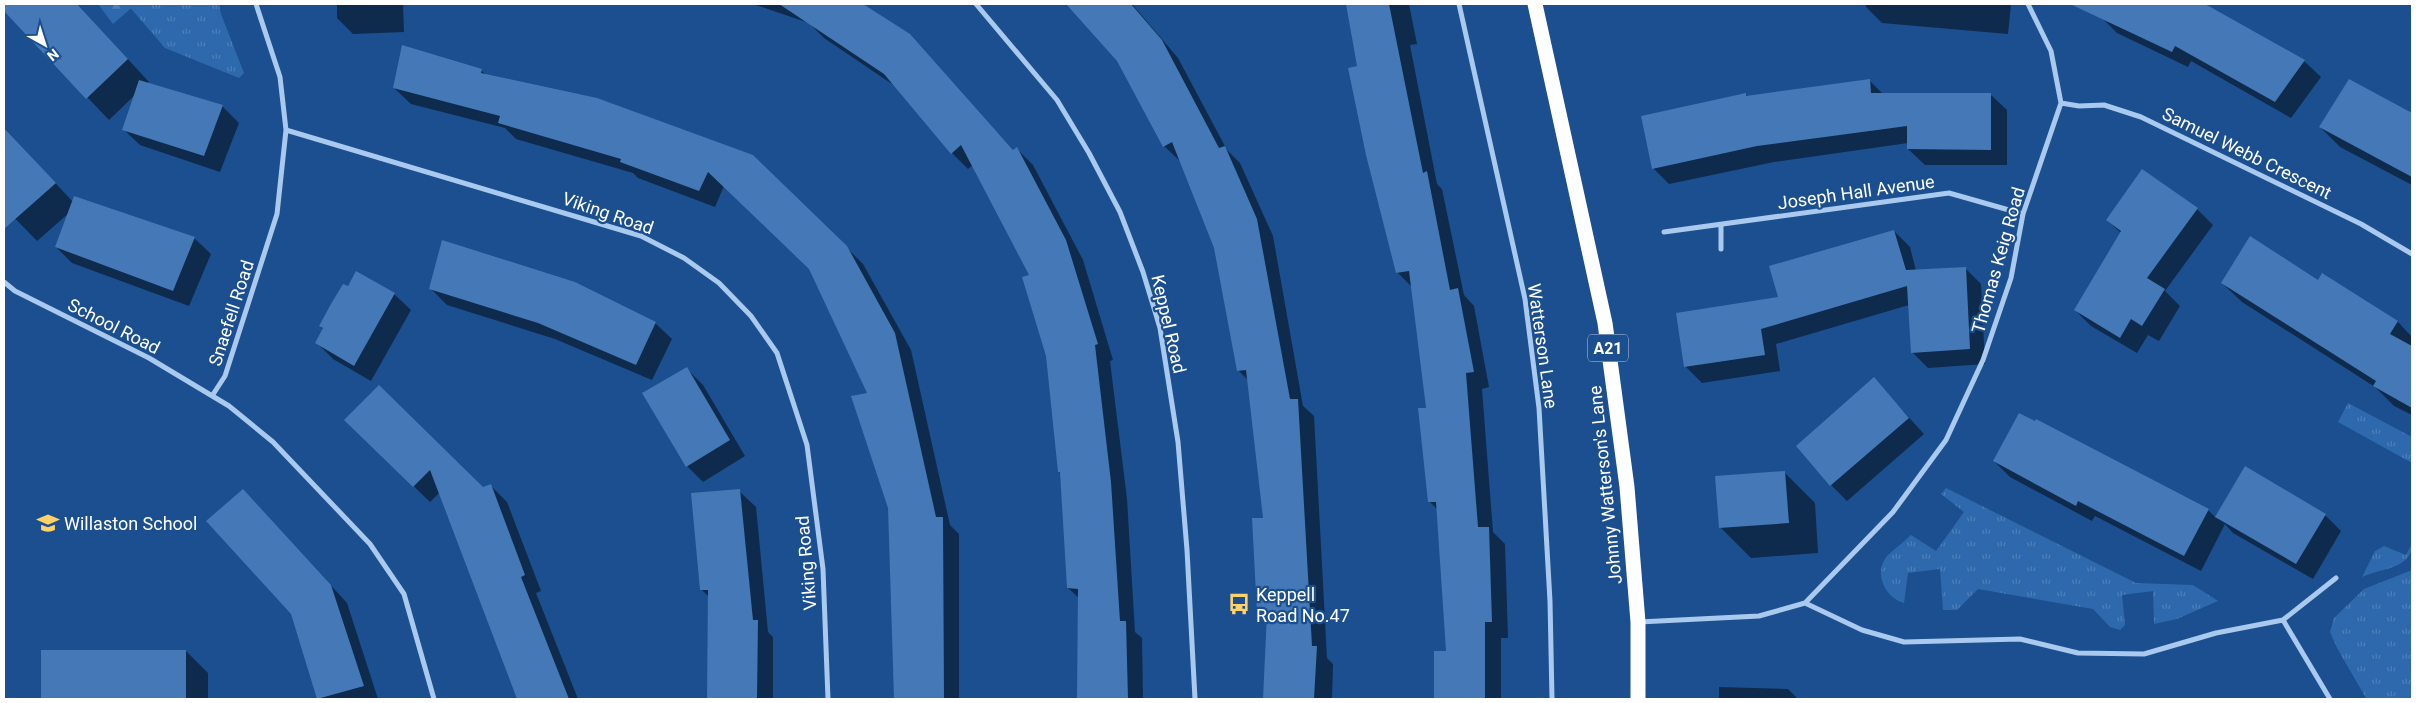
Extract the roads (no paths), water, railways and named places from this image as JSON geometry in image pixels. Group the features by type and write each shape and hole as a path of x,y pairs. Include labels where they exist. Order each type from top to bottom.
{"highway":[{"name":"Johnny Watterson's Lane","path":"1535,4 1605,323 1627,487 1638,622 1638,699"}],"street":[{"name":"Snaefell Road","path":"212,396 226,376 277,214 286,130 280,77 256,4"},
{"name":"Keppel Road","path":"976,4 1058,100 1120,212 1143,272 1160,328 1178,442 1187,550 1195,699"},
{"name":"Watterson Lane","path":"1459,4 1525,299 1539,408 1550,601 1552,699"},
{"name":"Thomas Keig Road","path":"1805,603 1893,512 1946,440 1983,360 2011,278 2023,214 2060,103 2051,51 2028,4"},
{"name":"Samuel Webb Crescent","path":"2060,103 2079,106 2104,105 2141,117 2361,224 2412,254"},
{"name":"Viking Road","path":"286,130 641,236 684,258 719,283 751,316 776,353 807,445 823,569 828,699"},
{"name":"Joseph Hall Avenue","path":"1664,232 1949,193 2023,214"},
{"path":"1721,225 1721,249"},
{"name":"School Road","path":"4,282 15,291 149,358 212,396"},
{"path":"212,396 229,406 273,442 370,544 404,594 434,699"},
{"path":"1638,622 1759,616 1805,603 1862,630 1904,642 2020,639 2078,653 2144,654 2216,633 2283,620 2336,578"},
{"path":"2283,620 2330,699"}],"place":[{"name":"Willaston School","path":"48,523"},
{"name":"Keppell Road No.47","path":"1239,604"}]}
